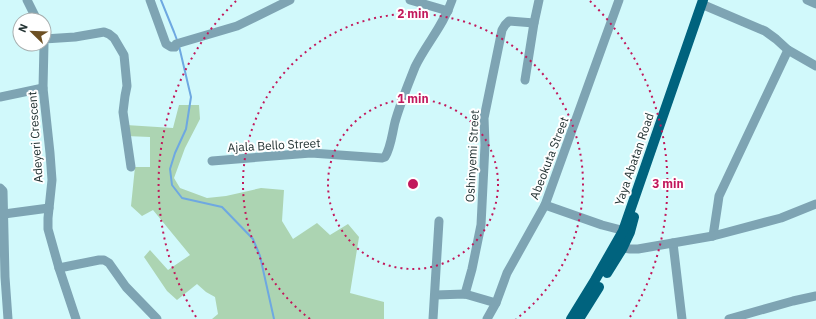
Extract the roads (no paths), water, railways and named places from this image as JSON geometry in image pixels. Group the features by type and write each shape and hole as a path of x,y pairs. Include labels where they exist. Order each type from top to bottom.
{"main road":[{"name":"Yaya Abatan Road","path":"579,319 618,248 636,208 680,82 705,2"},
{"name":"Yaya Abatan Road","path":"571,319 618,248"}],"street":[{"path":"27,0 33,12"},
{"path":"150,0 166,44 171,47 237,26 290,0"},
{"path":"410,0 448,11 452,0"},
{"path":"525,80 539,0"},
{"name":"Abeokuta Street","path":"487,319 496,303 507,273 545,205 619,0"},
{"path":"807,0 816,4"},
{"path":"705,2 765,31 776,38 788,50 816,66"},
{"name":"Ajala Bello Street","path":"212,161 310,154 385,157 388,153 395,122 416,66 448,11"},
{"name":"Oshinyemi Street","path":"465,294 481,225 485,146 484,118 502,30 509,22 534,23"},
{"path":"52,38 75,37 104,32 114,38 124,55 127,86 123,112 131,167"},
{"path":"713,236 719,196 788,50"},
{"name":"Adeyeri Crescent","path":"44,52 43,88 52,180 48,229 76,319"},
{"path":"0,97 43,88"},
{"path":"0,188 3,191 3,278 8,319"},
{"path":"618,248 638,249 713,236 781,218 816,204"},
{"path":"545,205 602,225 626,231"},
{"path":"4,214 49,208"},
{"path":"433,319 440,221"},
{"path":"673,243 682,319"},
{"path":"59,268 98,260 106,261 126,287 157,319"},
{"path":"435,295 465,294 496,303"},
{"path":"729,319 816,296"}],"waterway":[{"path":"161,0 177,40"},
{"path":"179,46 191,97 186,129 175,153 170,169 172,185 182,198 222,207 253,239 260,256 274,319"}]}
